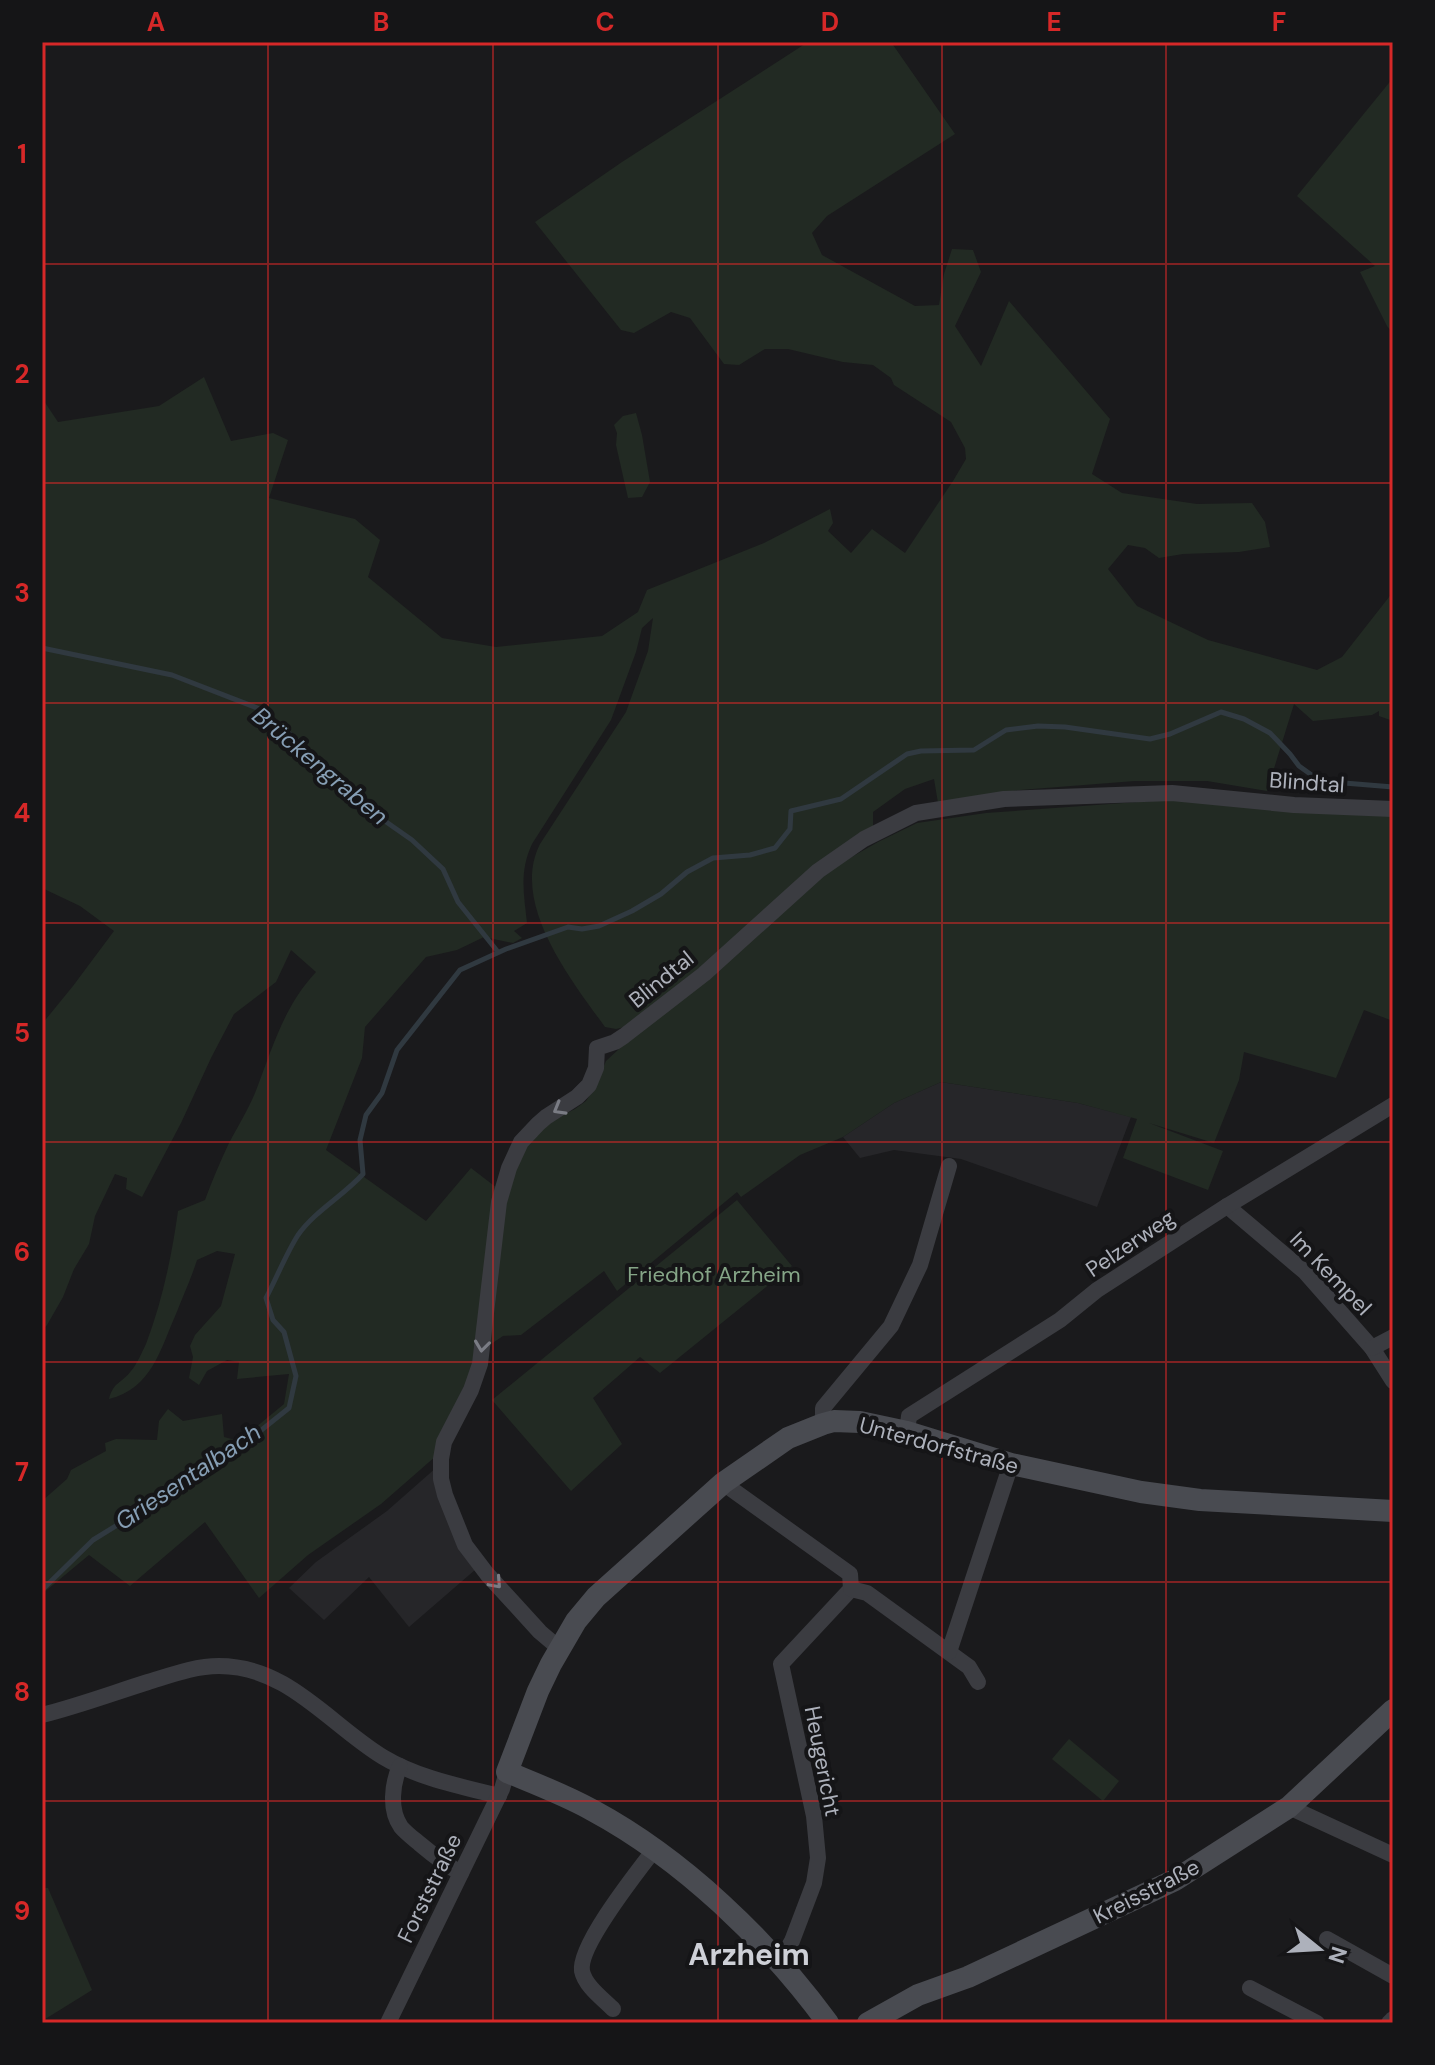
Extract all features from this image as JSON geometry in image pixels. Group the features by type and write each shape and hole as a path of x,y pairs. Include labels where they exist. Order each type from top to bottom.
{"street":[{"name":"Blindtal","path":"560,1649 540,1632 487,1574 465,1545 445,1495 441,1459 444,1442 471,1390 480,1364 499,1202 509,1168 521,1142 538,1124 589,1085 596,1068 597,1048 624,1036 704,974 818,871 864,839 916,813 1004,799 1172,793 1294,805 1393,809"},
{"name":"Pelzerweg","path":"907,1432 909,1416 1060,1320 1097,1290 1227,1206 1393,1105"},
{"path":"823,1424 823,1408 891,1326 920,1265 949,1166"},
{"name":"Im Kempel","path":"1227,1206 1305,1272 1372,1348 1393,1381"},
{"path":"1372,1348 1393,1337"},
{"name":"Unterdorfstraße","path":"507,1772 538,1691 560,1649 576,1621 607,1585 723,1483 788,1438 823,1424 834,1421 860,1422 907,1432 1011,1464 1101,1484 1200,1500 1393,1511"},
{"path":"949,1652 1011,1464"},
{"path":"723,1483 850,1574 851,1589 867,1593 949,1652 969,1667 978,1682"},
{"name":"Heugericht","path":"780,1962 792,1941 814,1883 818,1858 814,1816 781,1664 851,1589"},
{"path":"42,1715 184,1671 230,1667 270,1677 294,1689 356,1738 400,1766 499,1796"},
{"name":"Kreisstraße","path":"868,2023 918,1995 968,1977 1175,1880 1289,1807 1393,1710"},
{"path":"400,1766 393,1797 397,1820 430,1853 461,1873"},
{"path":"507,1772 592,1810 654,1850 713,1896 780,1962 821,2021"},
{"name":"Forststraße","path":"388,2023 499,1796 507,1772"},
{"path":"1289,1807 1393,1856 1388,1867 1393,1869"},
{"path":"613,2009 586,1981 583,1960 619,1897 654,1850"},
{"path":"1327,1939 1393,1976"},
{"path":"1250,1988 1317,2023"}],"shaded area":[{"path":"941,1082 1078,1103 1131,1117 1097,1207 961,1159 894,1150 860,1158 843,1137 894,1103"},
{"path":"437,1467 476,1569 409,1627 369,1577 324,1620 289,1588 316,1562 387,1511"}],"green space":[{"path":"808,42 891,42 955,134 827,216 812,233 822,255 915,306 939,305 952,249 973,250 981,272 955,326 981,366 1009,301 1110,419 1092,474 1122,493 1197,504 1252,503 1265,522 1270,547 1159,558 1145,548 1128,545 1108,569 1137,606 1208,640 1317,670 1342,657 1393,592 1393,721 1379,716 1379,711 1372,715 1313,721 1294,704 1267,791 1207,781 1135,781 1020,790 938,803 934,779 905,789 873,812 873,827 689,980 625,1027 616,1029 605,1027 548,940 533,891 533,867 540,844 626,712 648,651 653,618 642,628 611,720 532,844 524,874 527,923 514,931 522,938 513,943 484,937 457,950 426,957 365,1027 362,1058 326,1150 426,1221 471,1168 497,1188 477,1361 436,1456 381,1504 308,1555 259,1598 205,1522 130,1586 89,1555 42,1594 42,1501 67,1479 71,1470 106,1451 105,1443 116,1439 157,1440 159,1421 168,1409 183,1421 222,1414 224,1437 239,1441 284,1404 289,1374 237,1379 239,1362 227,1360 207,1371 199,1385 189,1378 193,1357 190,1346 195,1335 221,1306 235,1254 217,1251 197,1260 159,1354 145,1377 124,1394 109,1399 115,1386 133,1368 146,1344 166,1278 178,1211 205,1200 287,1014 316,972 291,950 276,982 234,1014 142,1197 126,1189 127,1178 115,1174 95,1216 89,1244 42,1331 42,1024 114,931 80,906 42,888 42,398 58,422 159,406 204,377 231,441 273,433 288,440 269,498 355,519 380,540 368,577 442,638 496,647 602,636 638,612 647,590 764,543 830,509 833,523 828,531 851,553 872,529 905,553 966,459 965,448 951,422 894,385 891,378 873,365 843,362 788,349 765,349 739,365 724,364 690,318 671,312 634,333 621,330 535,222"},
{"path":"1393,78 1393,333 1360,272 1375,266 1297,196"},
{"path":"636,413 650,482 642,497 628,498 614,425 623,416"},
{"path":"1166,800 1393,816 1393,1021 1364,1010 1336,1078 1244,1052 1239,1080 1214,1143 1149,1123 1223,1151 1208,1190 1123,1158 1137,1119 1078,1103 941,1082 894,1103 843,1137 800,1155 741,1197 737,1192 617,1291 604,1271 521,1335 503,1336 488,1346 500,1226 519,1153 551,1121 586,1101 606,1061 619,1049 829,870 917,823 986,813"},
{"name":"Friedhof Arzheim","path":"737,1200 792,1266 660,1373 640,1357 593,1398 622,1444 571,1491 492,1400"},
{"path":"1069,1739 1119,1781 1103,1801 1052,1759"},
{"path":"42,1888 48,1888 92,1990 42,2021"}],"waterway":[{"name":"Brückengraben","path":"42,648 172,675 260,709 305,747 352,798 412,840 443,869 458,902 498,952"},
{"name":"Griesentalbach","path":"42,1590 93,1540 229,1456 289,1408 296,1376 284,1332 273,1320 266,1298 298,1235 363,1174 360,1140 366,1115 382,1093 397,1050 460,970 506,949 568,927 582,929 599,926 661,894 687,872 713,858 750,855 775,848 790,829 791,811 841,799 907,754 974,750 1006,730 1065,727 1150,739 1170,734 1221,712 1244,719 1270,733 1299,766 1320,781 1393,787"}],"district":[{"name":"Arzheim","path":"749,1955"}]}
